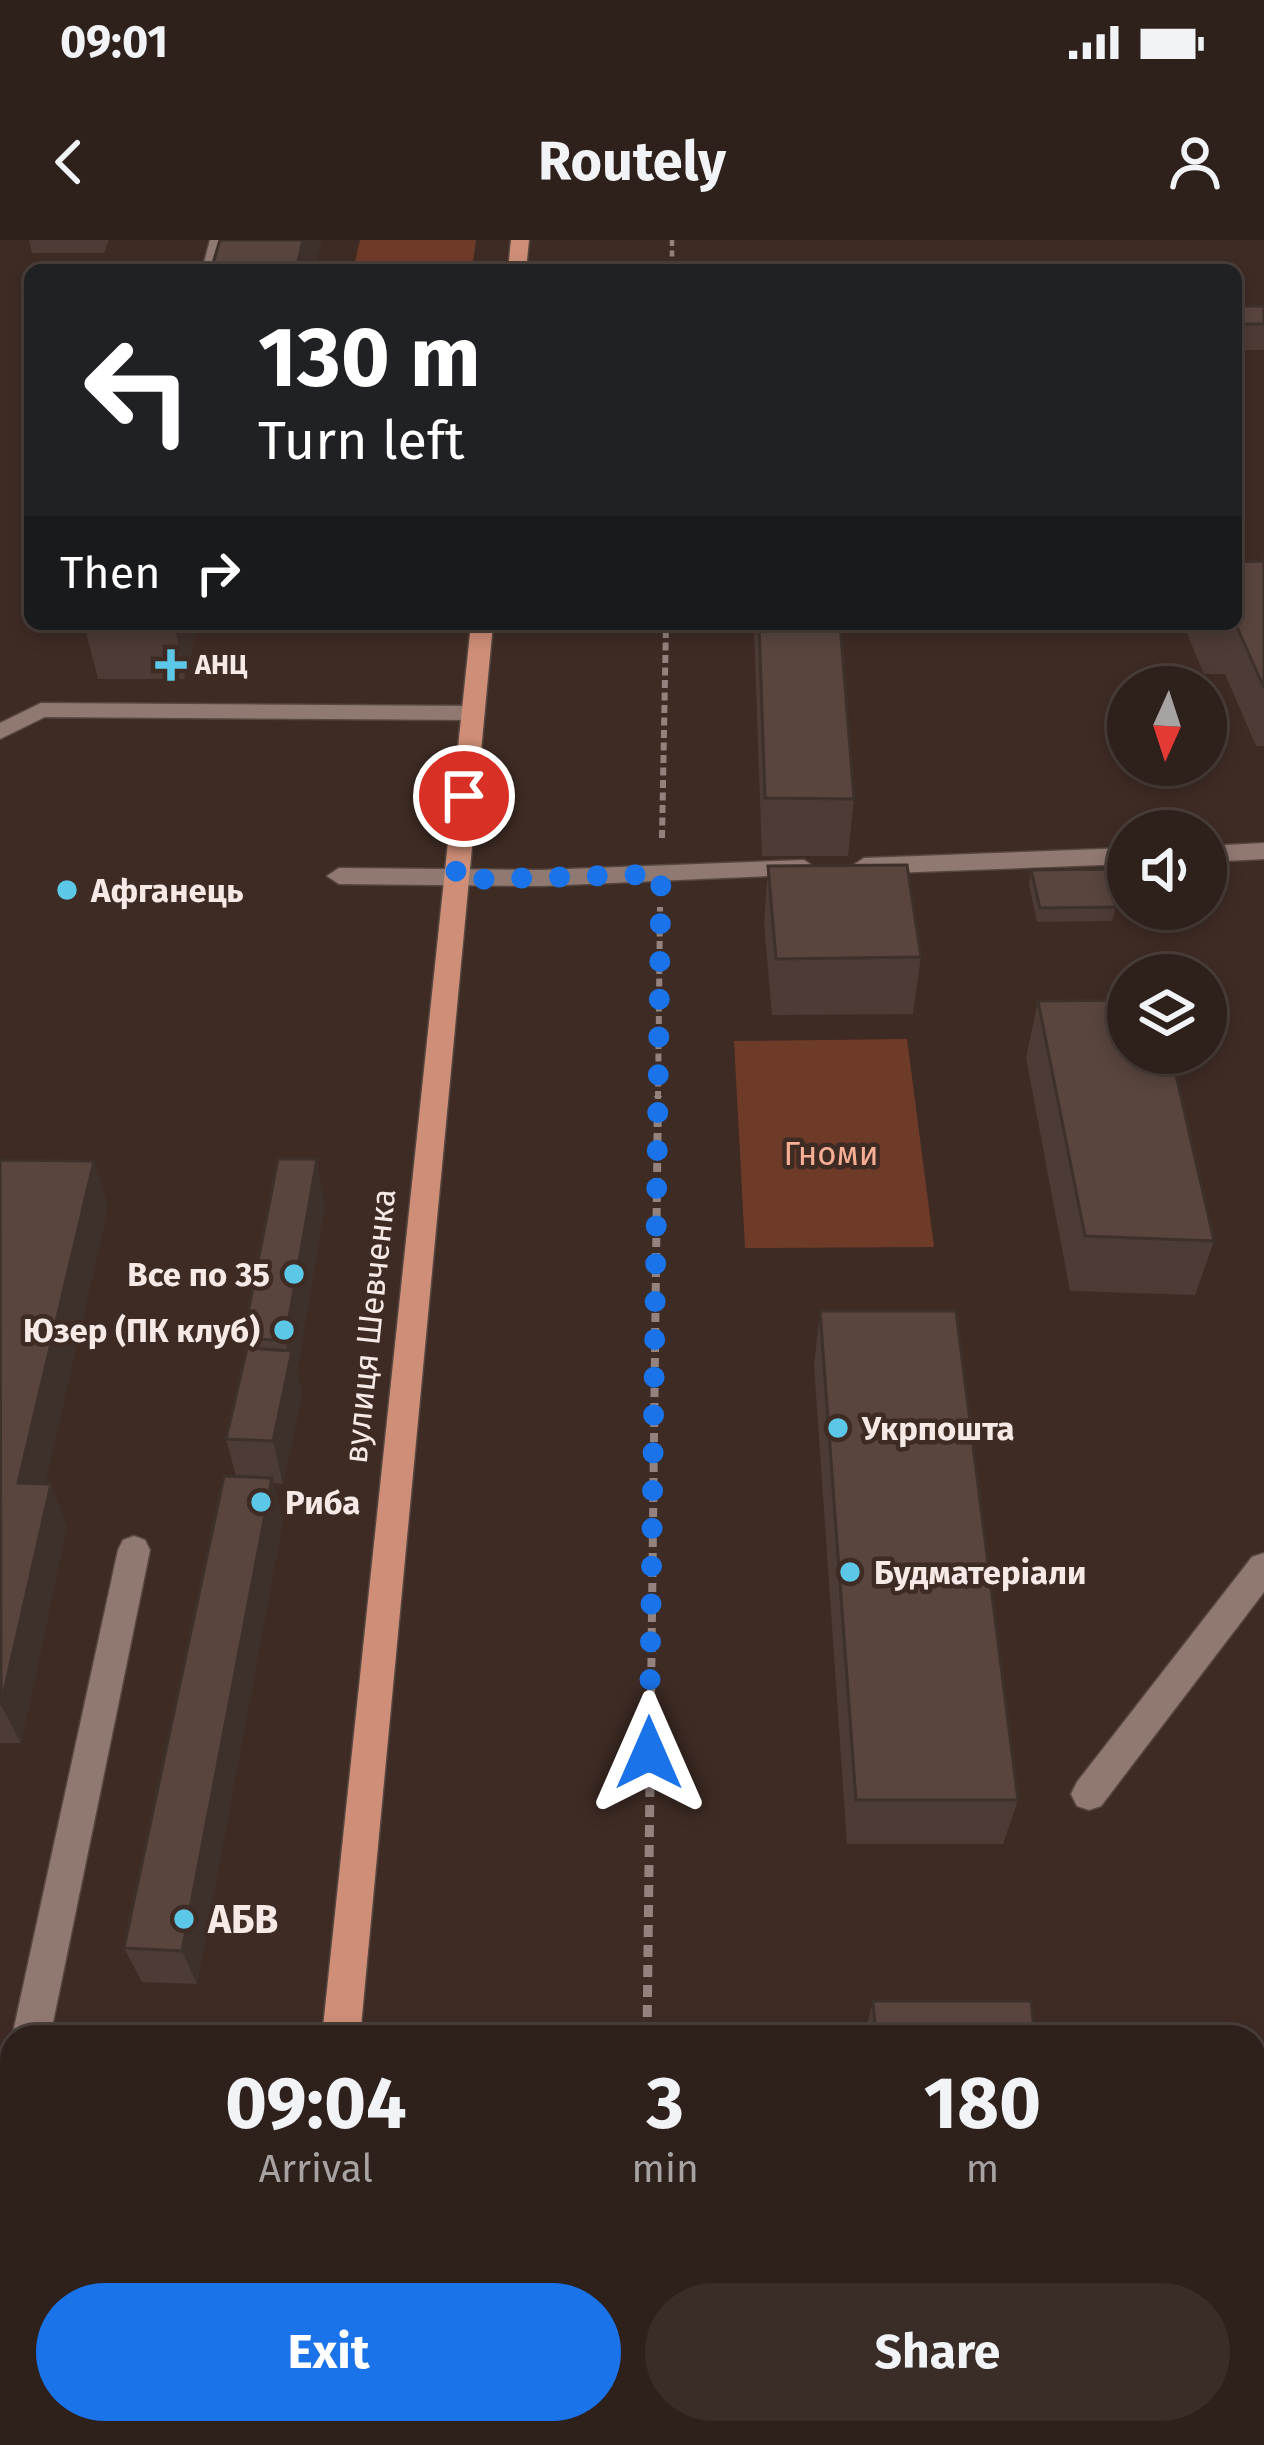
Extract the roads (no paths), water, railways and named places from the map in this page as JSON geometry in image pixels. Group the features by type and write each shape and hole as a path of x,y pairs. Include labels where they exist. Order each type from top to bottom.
{"main road":[{"name":"вулиця Шевченка","path":"342,2025 481,630"}],"street":[{"path":"0,732 40,710 474,713"},
{"path":"1227,853 1264,851"},
{"path":"340,876 455,880 1107,857"},
{"path":"34,2025 134,1550"},
{"path":"1089,1794 1264,1567"}],"place":[{"name":"АНЦ","path":"171,665"},
{"name":"Афганець","path":"67,890"},
{"name":"Все по 35","path":"294,1274"},
{"name":"Юзер (ПК клуб)","path":"284,1330"},
{"name":"Укрпошта","path":"838,1428"},
{"name":"Риба","path":"261,1502"},
{"name":"Будматеріали","path":"850,1572"},
{"name":"АБВ","path":"184,1919"}],"park label":[{"name":"Гноми","path":"831,1153"}]}
